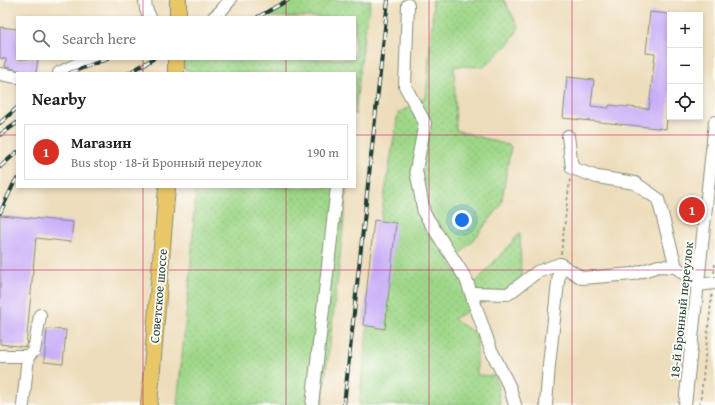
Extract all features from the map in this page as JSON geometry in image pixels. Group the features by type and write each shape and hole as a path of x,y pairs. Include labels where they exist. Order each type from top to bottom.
{"main road":[{"path":"178,0 178,16"},
{"path":"176,60 176,72"},
{"name":"Советское шоссе","path":"149,405 167,188"}],"street":[{"path":"145,0 146,9 150,16"},
{"path":"215,16 230,0"},
{"path":"408,5 405,86 425,122 416,170 424,213 466,278 491,350 510,388 515,405"},
{"path":"61,72 86,60"},
{"path":"0,74 16,77"},
{"name":"18-й Бронный переулок","path":"685,405 715,122"},
{"path":"568,136 572,168 597,177 635,183 658,199 676,267 698,285 714,284"},
{"path":"312,405 337,188"},
{"path":"472,293 508,294 537,272 560,264"},
{"path":"560,264 582,278 633,274 659,266 676,267"},
{"path":"546,405 560,264"},
{"path":"0,356 28,356 34,351 40,315"},
{"path":"23,405 28,356"}],"path":[{"path":"560,264 572,168"},
{"path":"700,405 714,284 715,263"}],"green space":[{"path":"294,0 371,0 364,36 356,106 356,72 192,72 184,69 184,60 356,60 356,16 270,16"},
{"path":"432,0 504,0 519,28 509,43 484,67 454,66 456,130 511,146 501,205 475,238 451,264 469,290 520,233 521,279 510,288 453,319 477,334 477,375 496,376 500,405 359,405 375,254 398,113 426,97 433,9"},
{"path":"196,188 347,188 322,405 177,405 190,277"}],"building":[{"path":"650,12 667,14 666,129 563,118 567,77 594,80 591,106 609,108 609,105 649,109 655,54 646,53"},
{"path":"0,27 16,29 16,60 38,60 36,72 22,72 5,67 6,59 0,58"},
{"path":"0,215 73,222 71,242 36,238 26,347 0,344"},
{"path":"374,220 396,223 385,329 363,325"},
{"path":"47,329 66,330 63,364 44,362"}],"railway":[{"path":"260,16 288,0"},
{"path":"344,405 388,0"},
{"path":"73,72 104,60"},
{"path":"131,72 151,60"},
{"path":"0,123 16,109"},
{"path":"0,135 16,124"},
{"path":"0,167 16,153"},
{"path":"0,213 16,180"}],"place":[{"name":"Магазин","path":"692,210"}]}
